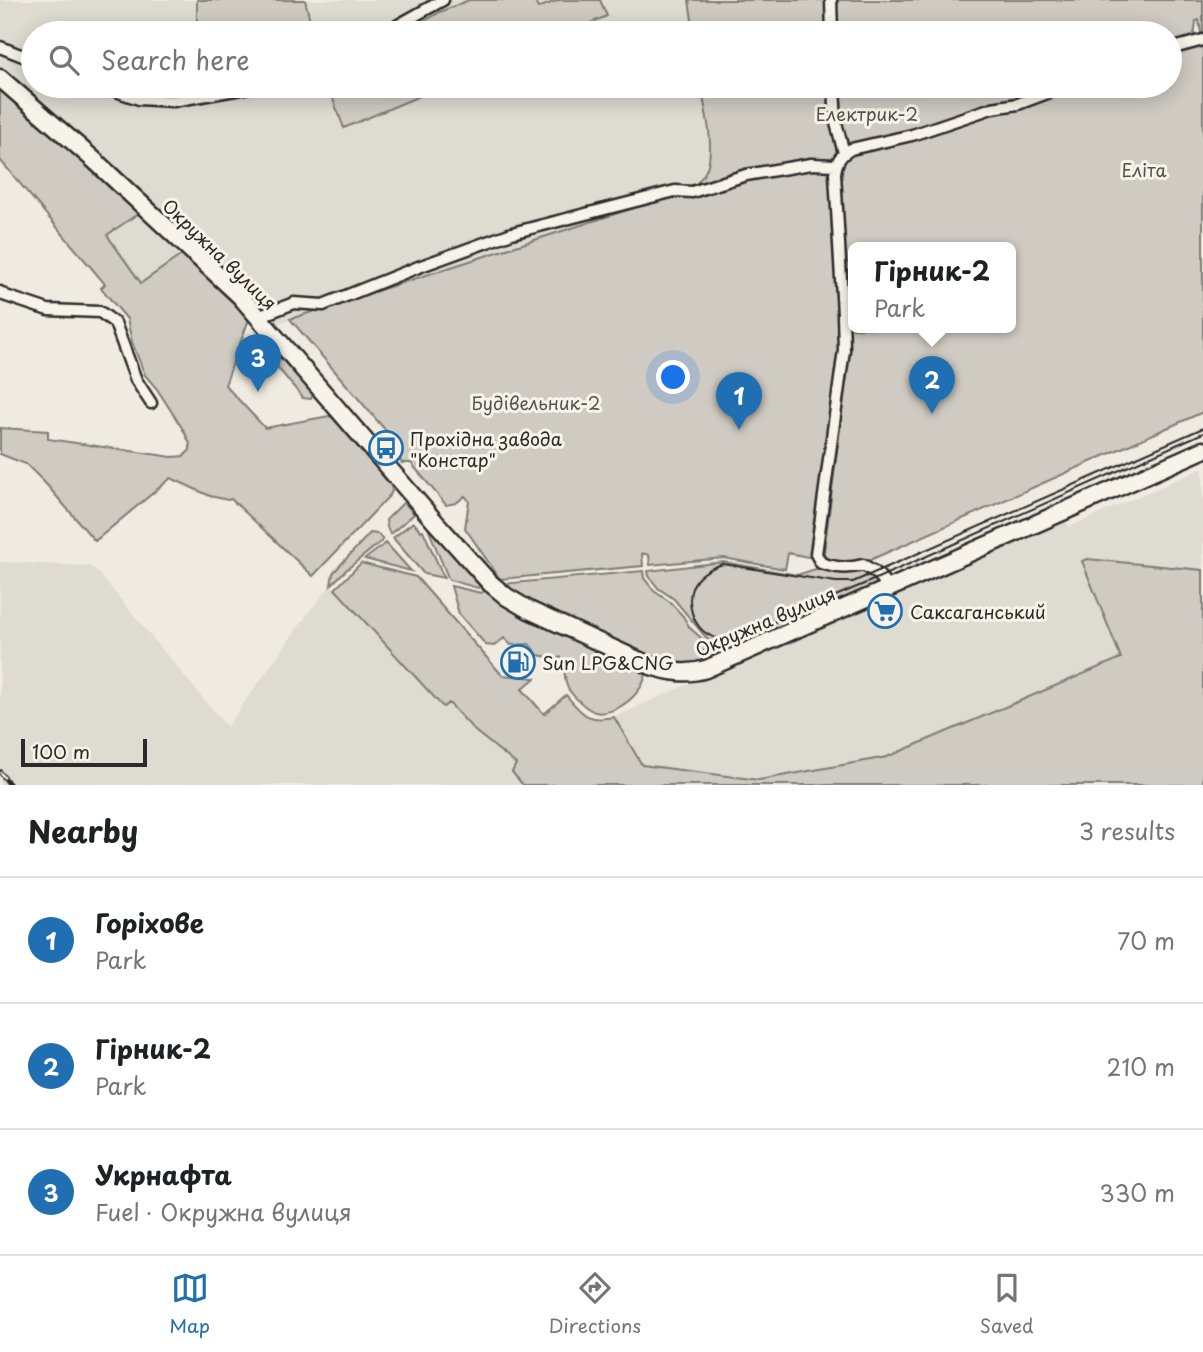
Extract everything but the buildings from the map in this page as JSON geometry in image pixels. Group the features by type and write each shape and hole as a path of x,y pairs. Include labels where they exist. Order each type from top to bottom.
{"main road":[{"name":"Окружна вулиця","path":"0,78 21,97"},
{"name":"Окружна вулиця","path":"23,98 240,296 490,583 529,610 651,666 683,673 706,669 1203,450"}],"street":[{"path":"405,21 443,0"},
{"path":"831,0 832,21"},
{"path":"1182,46 1203,40"},
{"path":"0,47 21,55"},
{"path":"136,98 173,101 190,98"},
{"path":"835,98 836,123 844,153"},
{"path":"888,589 877,572 863,565 848,569 834,568 821,563 816,555 844,350 836,165 844,153 859,147 912,135 992,108 1018,104 1034,98"},
{"path":"258,317 294,303 323,305 421,266 525,230 667,193 692,192 746,175 811,164 836,165"},
{"path":"0,292 48,310 100,312 116,323 136,380 151,403"}],"shaded area":[{"path":"0,0 689,0 692,21 21,21 21,88 0,70"},
{"path":"33,98 703,98 710,148 707,169 690,190 273,325 97,153"},
{"path":"139,213 183,254 141,284 107,235"},
{"path":"1203,468 1203,570 1087,559 1083,561 1121,658 887,757 759,780 642,765 614,717 1065,518 1069,527"},
{"path":"0,562 90,566 96,570 227,727 331,585 442,707 449,702 475,731 516,764 512,772 523,785 0,785"}],"green space":[{"path":"197,0 305,0 310,21 197,21"},
{"path":"469,0 534,0 538,8 559,0 600,0 607,16 595,21 425,21"},
{"path":"689,0 828,0 829,21 692,21"},
{"path":"835,0 1203,0 1203,36 1199,20 1196,21 1192,40 1182,43 1182,21 836,21"},
{"name":"Еліта","path":"1203,46 1203,412 861,564 848,567 823,560 850,348 849,333 1016,333 1016,242 848,242 848,308 841,167 843,160 872,148 994,111 1045,98 1182,98 1182,52"},
{"path":"0,85 139,213 107,235 141,283 183,254 247,315 249,319 225,385 265,428 329,416 391,485 390,495 313,576 231,499 210,496 171,478 95,541 26,464 0,454 0,428 48,431 48,439 172,457 184,456 190,450 190,444 157,389 145,375 132,342 127,319 101,288 105,284 0,160"},
{"path":"333,98 415,98 344,128"},
{"path":"703,98 833,98 840,152 832,162 690,190 707,168 710,149"},
{"name":"Електрик-2","path":"839,98 1015,98 913,131 847,146 840,124"},
{"name":"Будівельник-2","path":"810,168 831,172 840,348 813,556 788,553 785,569 724,558 650,565 649,555 642,553 643,566 500,579 465,528 469,501 465,496 456,503 446,505 411,463 402,463 393,452 399,446 290,319 677,194 747,178"},
{"path":"274,345 314,392 311,399 303,398 268,356 267,348"},
{"path":"404,502 414,514 390,534 386,520"},
{"path":"413,522 423,530 444,578 424,574 393,538"},
{"path":"428,528 433,528 484,583 478,588 449,580"},
{"path":"370,533 378,534 383,540 331,585 333,573"},
{"path":"386,543 411,571 365,559"},
{"path":"1087,559 1203,570 1203,785 523,785 512,772 516,764 475,731 449,703 443,707 335,589 361,563 416,577 502,675 535,678 522,689 544,714 566,695 577,708 591,718 614,717 642,765 759,780 887,757 1121,658 1082,561"},
{"path":"723,562 797,575 822,567 864,568 883,586 755,640 720,644 708,640 674,599 658,588 648,571"},
{"path":"643,571 644,578 654,591 670,602 690,628 710,646 700,654 703,663 685,666 654,661 532,605 502,584"},
{"path":"451,586 481,593 489,588 646,671 641,687 620,707 603,713 591,710 569,689 564,669 567,665 560,657 556,660 538,655 529,644 511,645 504,638 494,646 486,645 459,614"}],"tram line":[{"path":"1203,428 853,582 836,582 723,564 716,566 704,572 694,584 690,600 693,616 702,630 709,635 731,640 871,581 1203,433"}],"railway":[{"path":"0,772 10,785"}],"place":[{"name":"Укрнафта","path":"258,392"},
{"name":"Гірник-2","path":"932,414"},
{"name":"Горіхове","path":"739,430"},
{"name":"Прохідна завода \"Констар\"","path":"386,448"},
{"name":"Саксаганський","path":"885,611"},
{"name":"Sun LPG&CNG","path":"518,662"}]}
